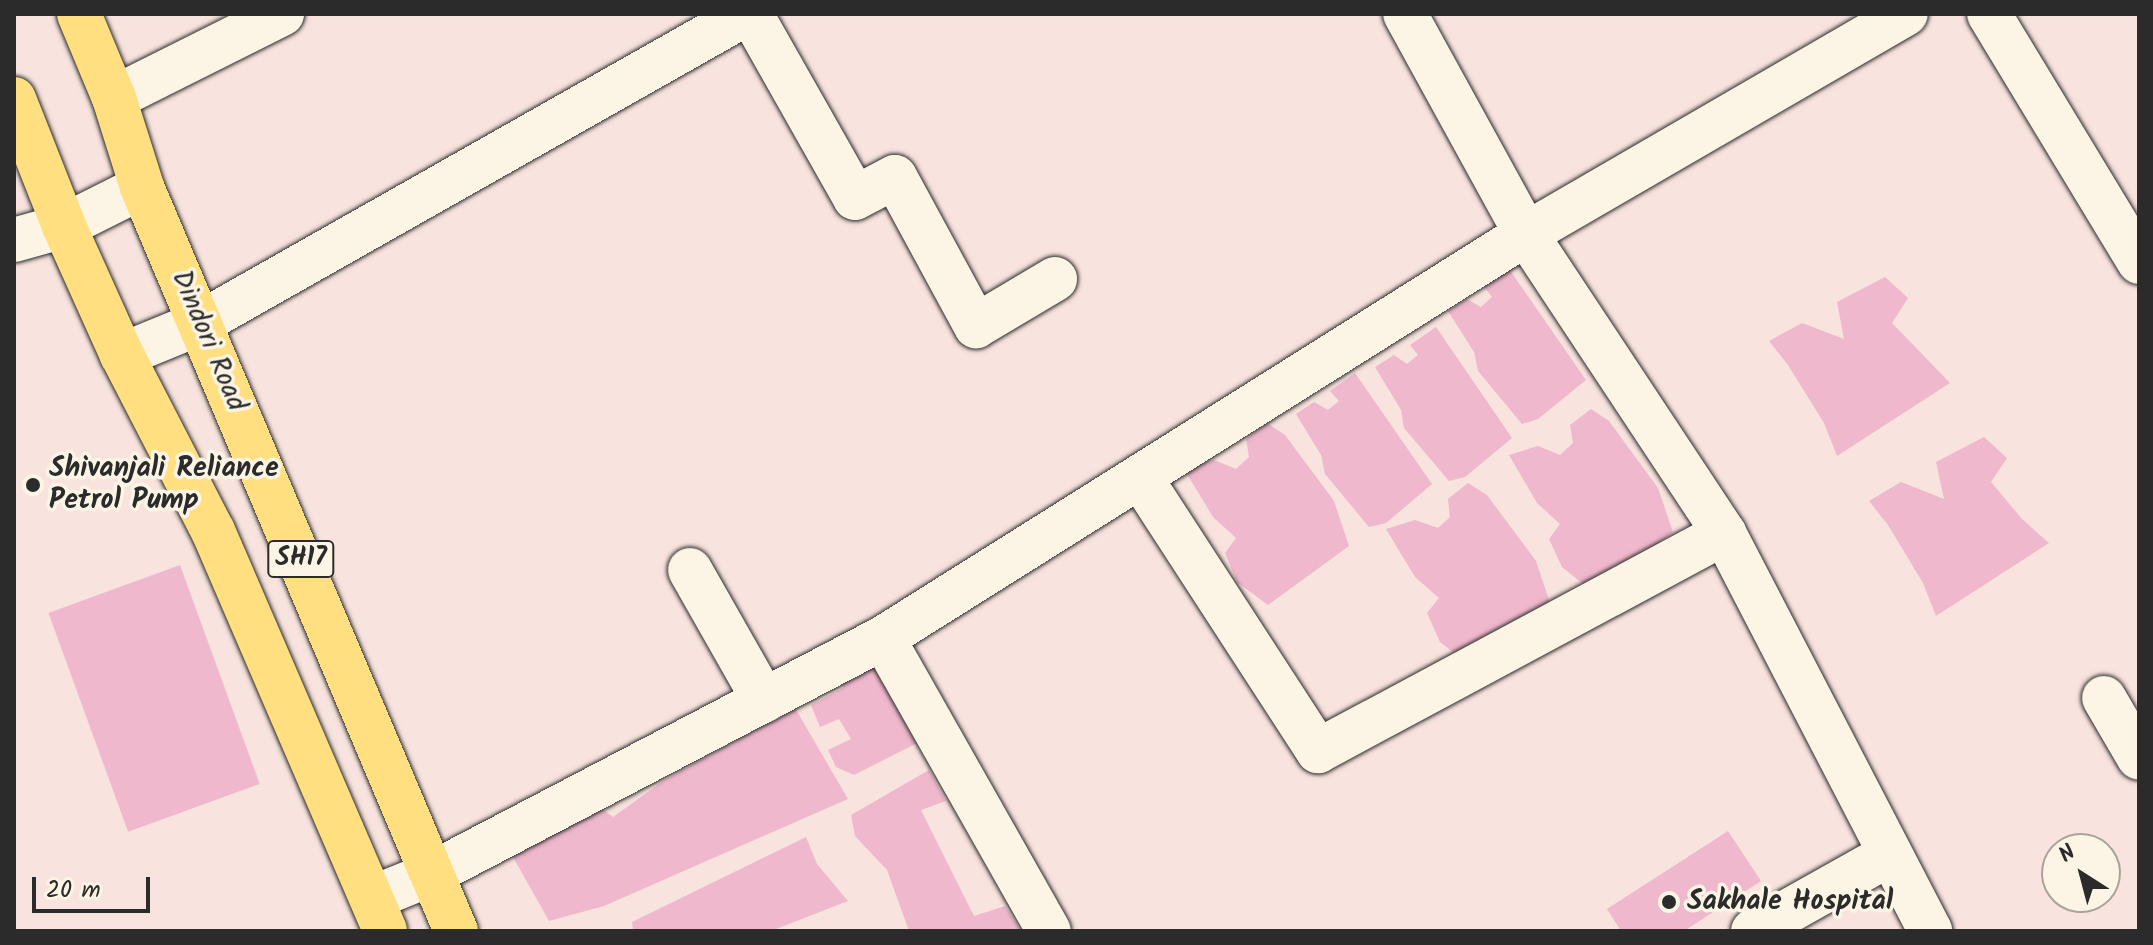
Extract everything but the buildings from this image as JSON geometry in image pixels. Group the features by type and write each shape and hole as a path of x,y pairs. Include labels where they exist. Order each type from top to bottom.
{"main road":[{"name":"Dindori Road","path":"79,14 114,98 142,187 368,716 456,931"},
{"path":"14,99 64,226"},
{"name":"SH17","path":"64,226 122,355 213,531 378,914"}],"street":[{"path":"114,98 282,14"},
{"path":"122,355 200,323 748,14 855,198 895,177 976,326 1055,279"},
{"path":"1405,14 1526,234 1724,533 1930,931"},
{"path":"378,914 431,874 883,638 1526,234 1906,14"},
{"path":"1989,14 2139,262"},
{"path":"14,240 64,226 142,187"},
{"path":"1140,477 1318,751 1724,533"},
{"path":"690,570 764,700"},
{"path":"883,638 1049,931"},
{"path":"2104,698 2139,758"},
{"path":"1753,931 1890,854"}],"place":[{"name":"Shivanjali Reliance Petrol Pump","path":"33,485"},
{"name":"Sakhale Hospital","path":"1669,902"}]}
